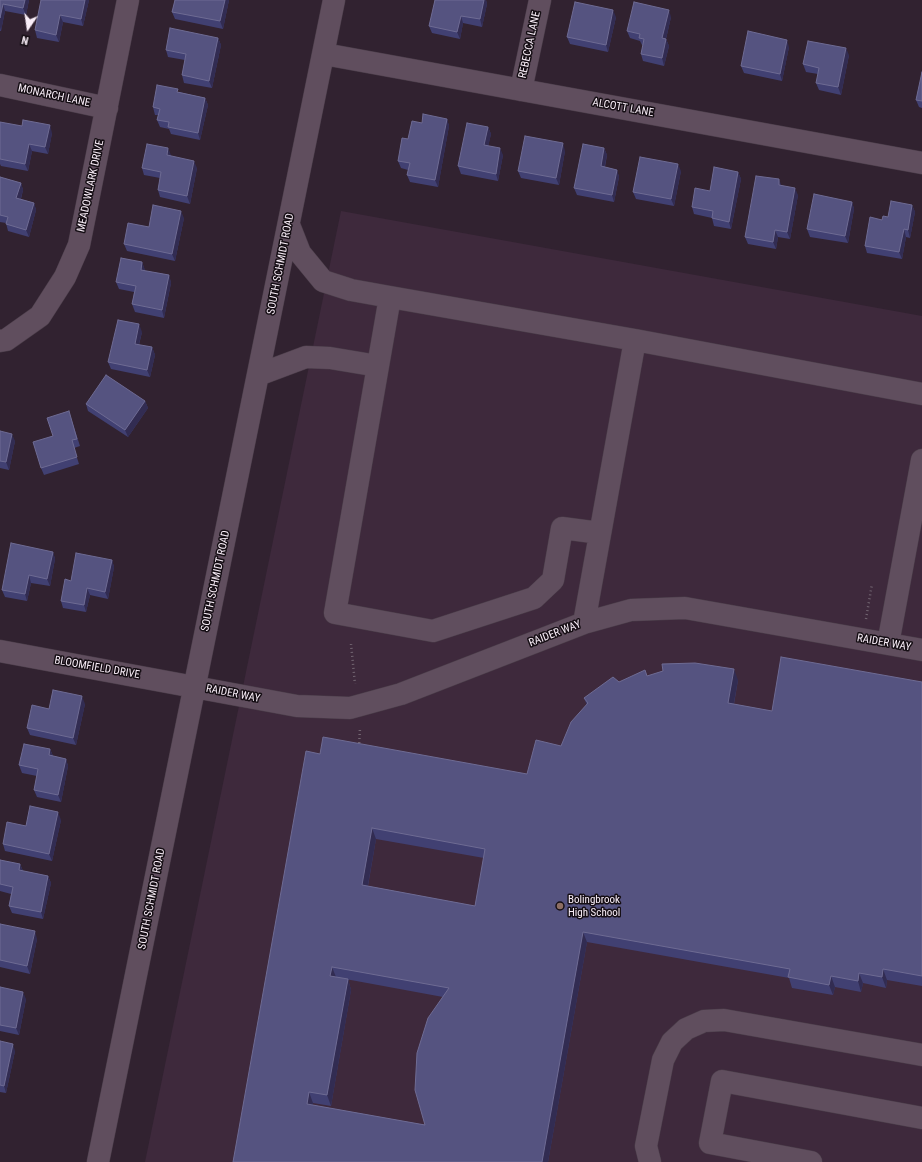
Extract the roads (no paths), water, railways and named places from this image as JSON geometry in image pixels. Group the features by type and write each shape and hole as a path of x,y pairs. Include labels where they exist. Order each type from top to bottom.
{"street":[{"name":"MEADOWLARK DRIVE","path":"0,341 6,340 40,316 65,277 79,245 128,0"},
{"name":"SOUTH SCHMIDT ROAD","path":"98,1162 334,0"},
{"name":"REBECCA LANE","path":"521,90 540,0"},
{"name":"ALCOTT LANE","path":"324,54 922,163"},
{"name":"MONARCH LANE","path":"0,85 107,108"},
{"path":"289,225 300,253 323,281 351,290 635,340 922,394"},
{"path":"390,297 335,613 433,631 534,598 552,580 562,528 600,533"},
{"path":"584,623 635,340"},
{"path":"258,375 306,356 330,358 378,366"},
{"path":"888,644 922,460"},
{"name":"RAIDER WAY","path":"195,686 297,706 350,708 401,694 584,623 631,610 685,608 922,650"},
{"name":"BLOOMFIELD DRIVE","path":"0,651 195,686"},
{"path":"650,1162 646,1146 663,1060 672,1042 686,1029 704,1021 724,1020 922,1055"},
{"path":"811,1162 710,1143 722,1081 922,1118"}],"place":[{"name":"Bolingbrook High School","path":"560,906"}]}
